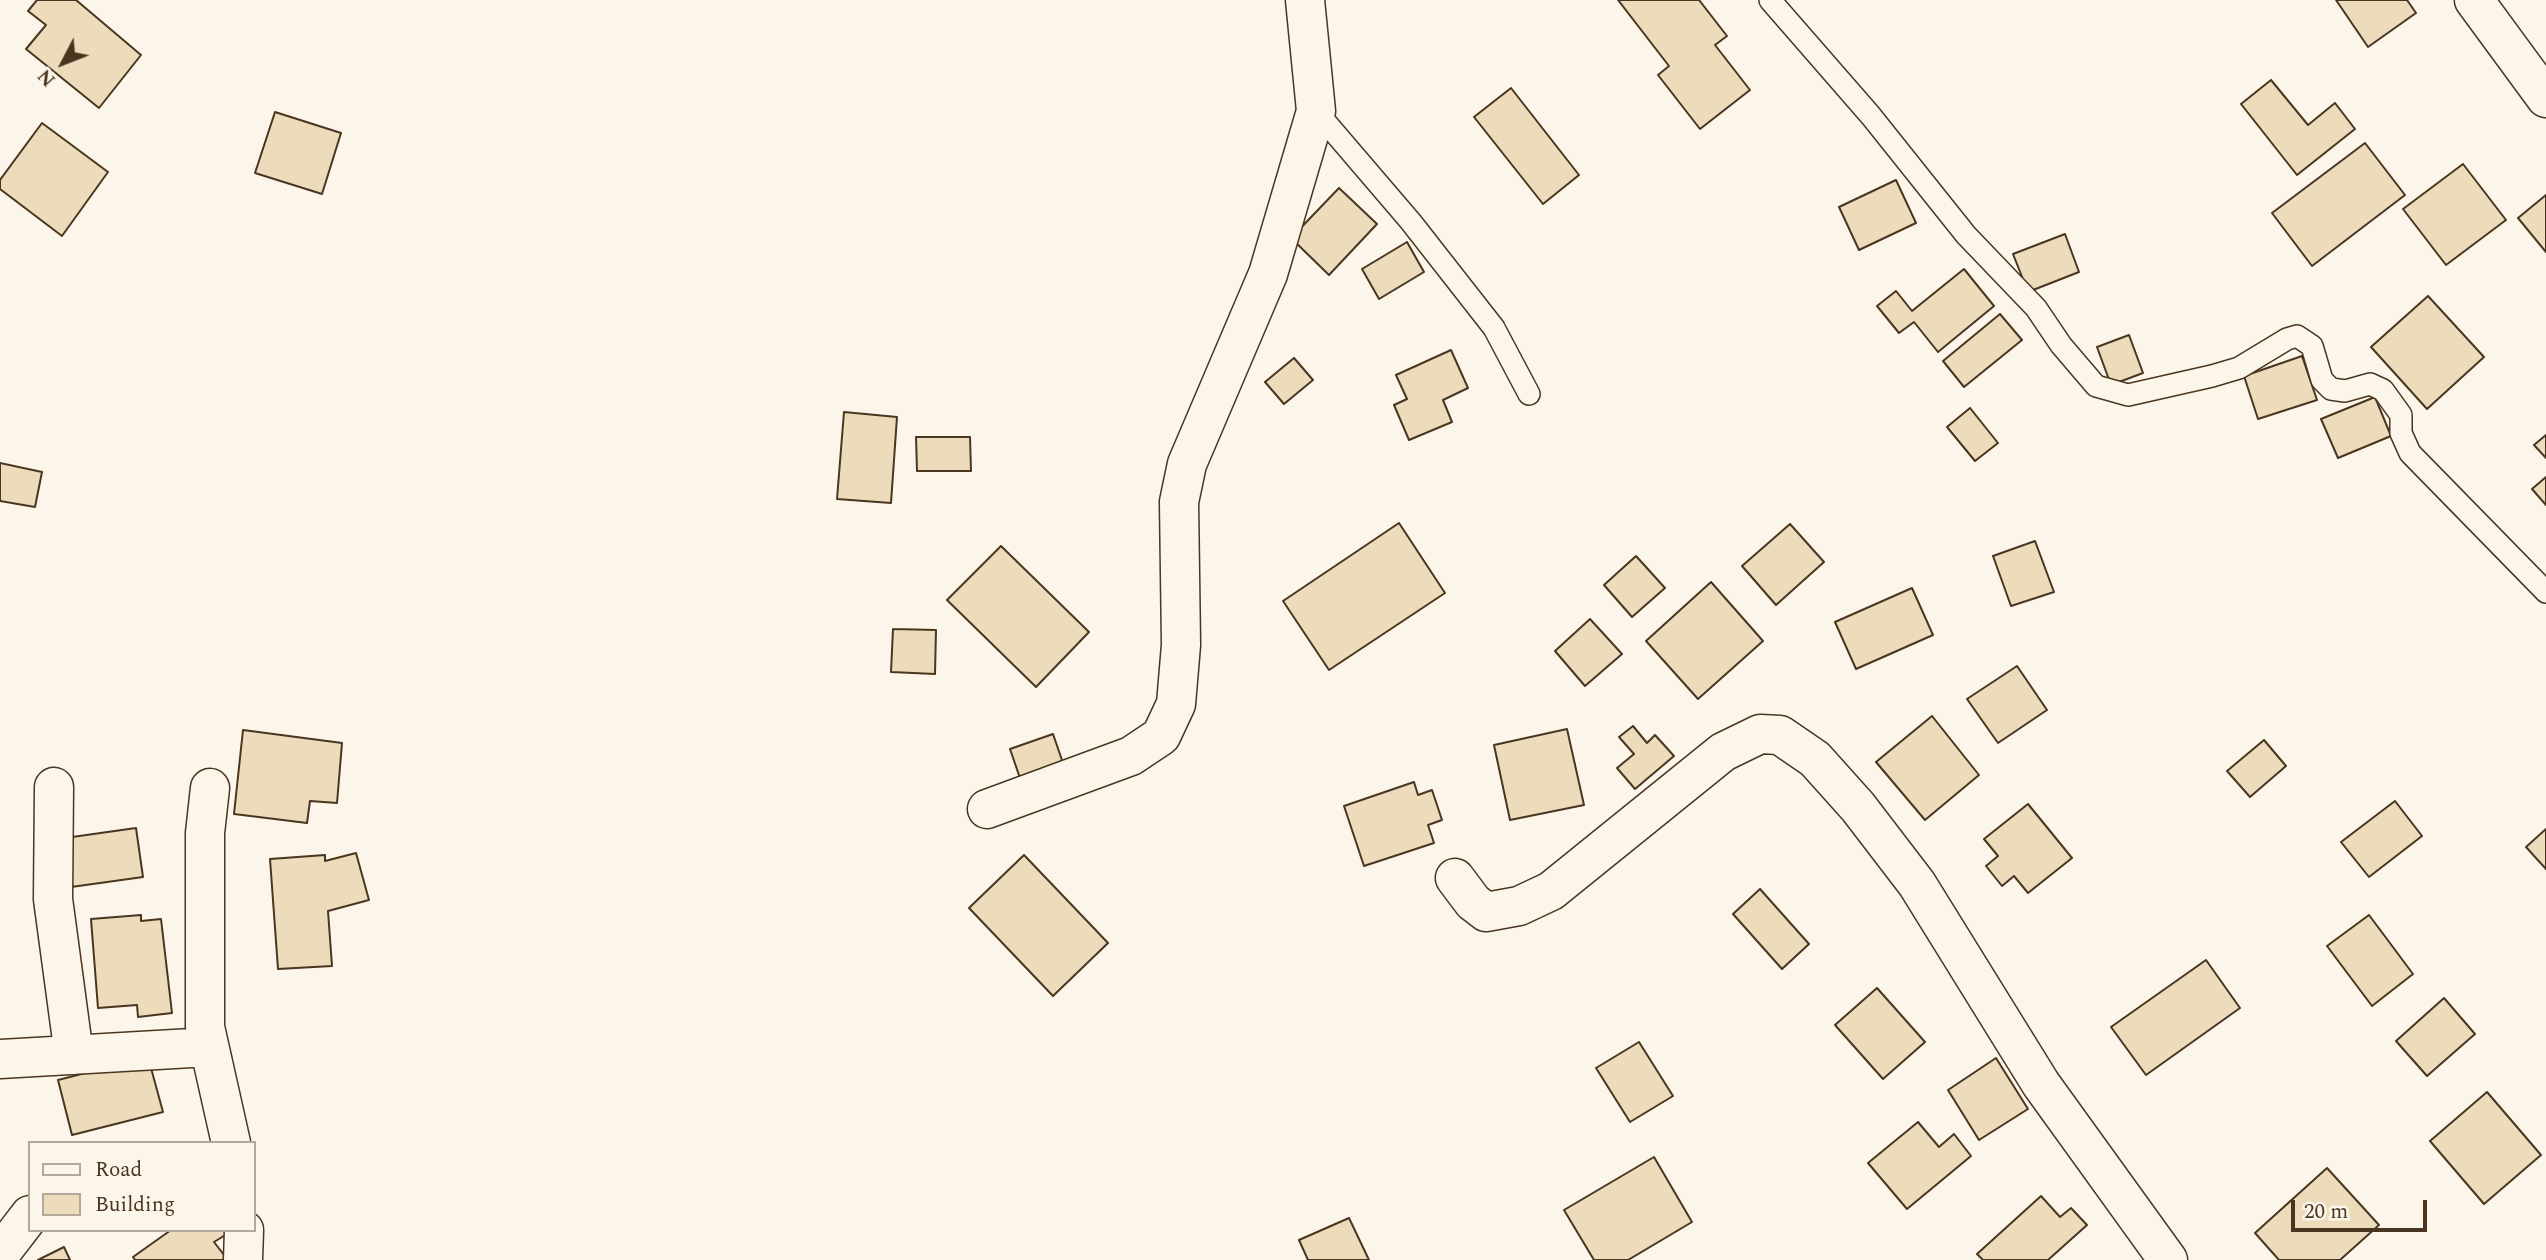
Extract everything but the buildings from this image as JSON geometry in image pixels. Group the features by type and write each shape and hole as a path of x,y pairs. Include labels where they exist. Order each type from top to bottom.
{"street":[{"path":"987,809 1131,757 1161,736 1176,704 1182,598 1180,502 1187,464 1268,274 1316,111 1306,0"},
{"path":"2474,0 2546,99"},
{"path":"1455,878 1473,902 1486,912 1519,906 1550,891 1723,752 1760,734 1780,735 1815,759 1858,807 1917,884 2041,1084 2168,1260"},
{"path":"54,787 53,899 74,1055"},
{"path":"210,788 205,833 205,1027 231,1141"},
{"path":"0,1059 209,1047"},
{"path":"0,1254 28,1218"},
{"path":"243,1260 244,1232"}],"lane":[{"path":"1770,0 1871,116 1966,235 2036,308 2061,345 2096,386 2115,394 2128,395 2212,376 2239,368 2287,339 2298,336 2312,346 2322,380 2331,389 2345,391 2370,384 2383,390 2401,415 2401,433 2410,453 2546,592"},
{"path":"1316,111 1411,222 1494,328 1529,394"}]}
